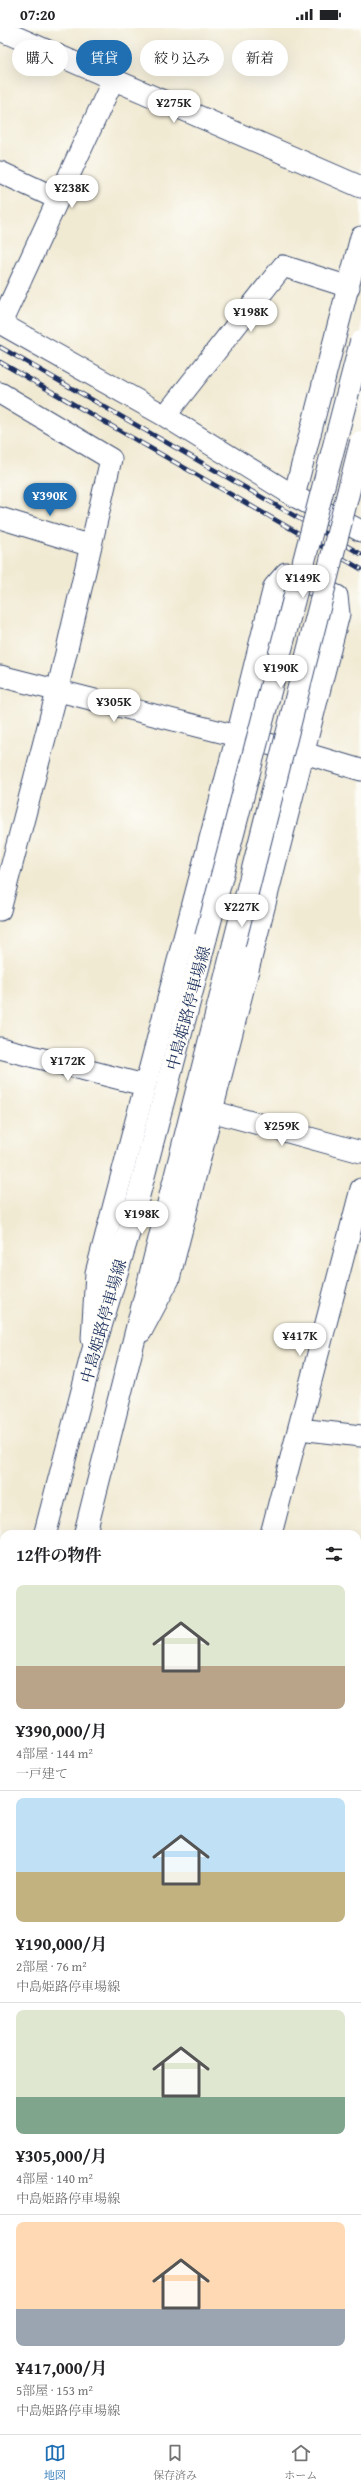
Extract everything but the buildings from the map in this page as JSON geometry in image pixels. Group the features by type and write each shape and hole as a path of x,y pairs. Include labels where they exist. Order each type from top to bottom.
{"main road":[{"name":"中島姫路停車場線","path":"46,1530 91,1358 130,1228 361,342"},
{"name":"中島姫路停車場線","path":"86,1530 361,442"}],"street":[{"path":"0,30 30,34 112,80 361,187"},
{"path":"112,80 0,323 165,416 294,496 361,530"},
{"path":"0,172 58,200"},
{"path":"294,496 361,238"},
{"path":"165,416 283,266 349,287"},
{"path":"0,393 111,459 57,692 0,910"},
{"path":"0,518 91,546"},
{"path":"91,1358 96,1273 144,1085 237,736 274,587 286,573 336,596 339,614 168,1279 130,1353"},
{"path":"0,676 57,692 304,753 361,770"},
{"path":"0,1048 144,1085"},
{"path":"211,1111 361,1152"},
{"path":"272,1530 299,1428 354,1243 361,1189"},
{"path":"299,1428 361,1436"}],"railway":[{"path":"0,347 361,554"},
{"path":"0,362 361,569"}]}
